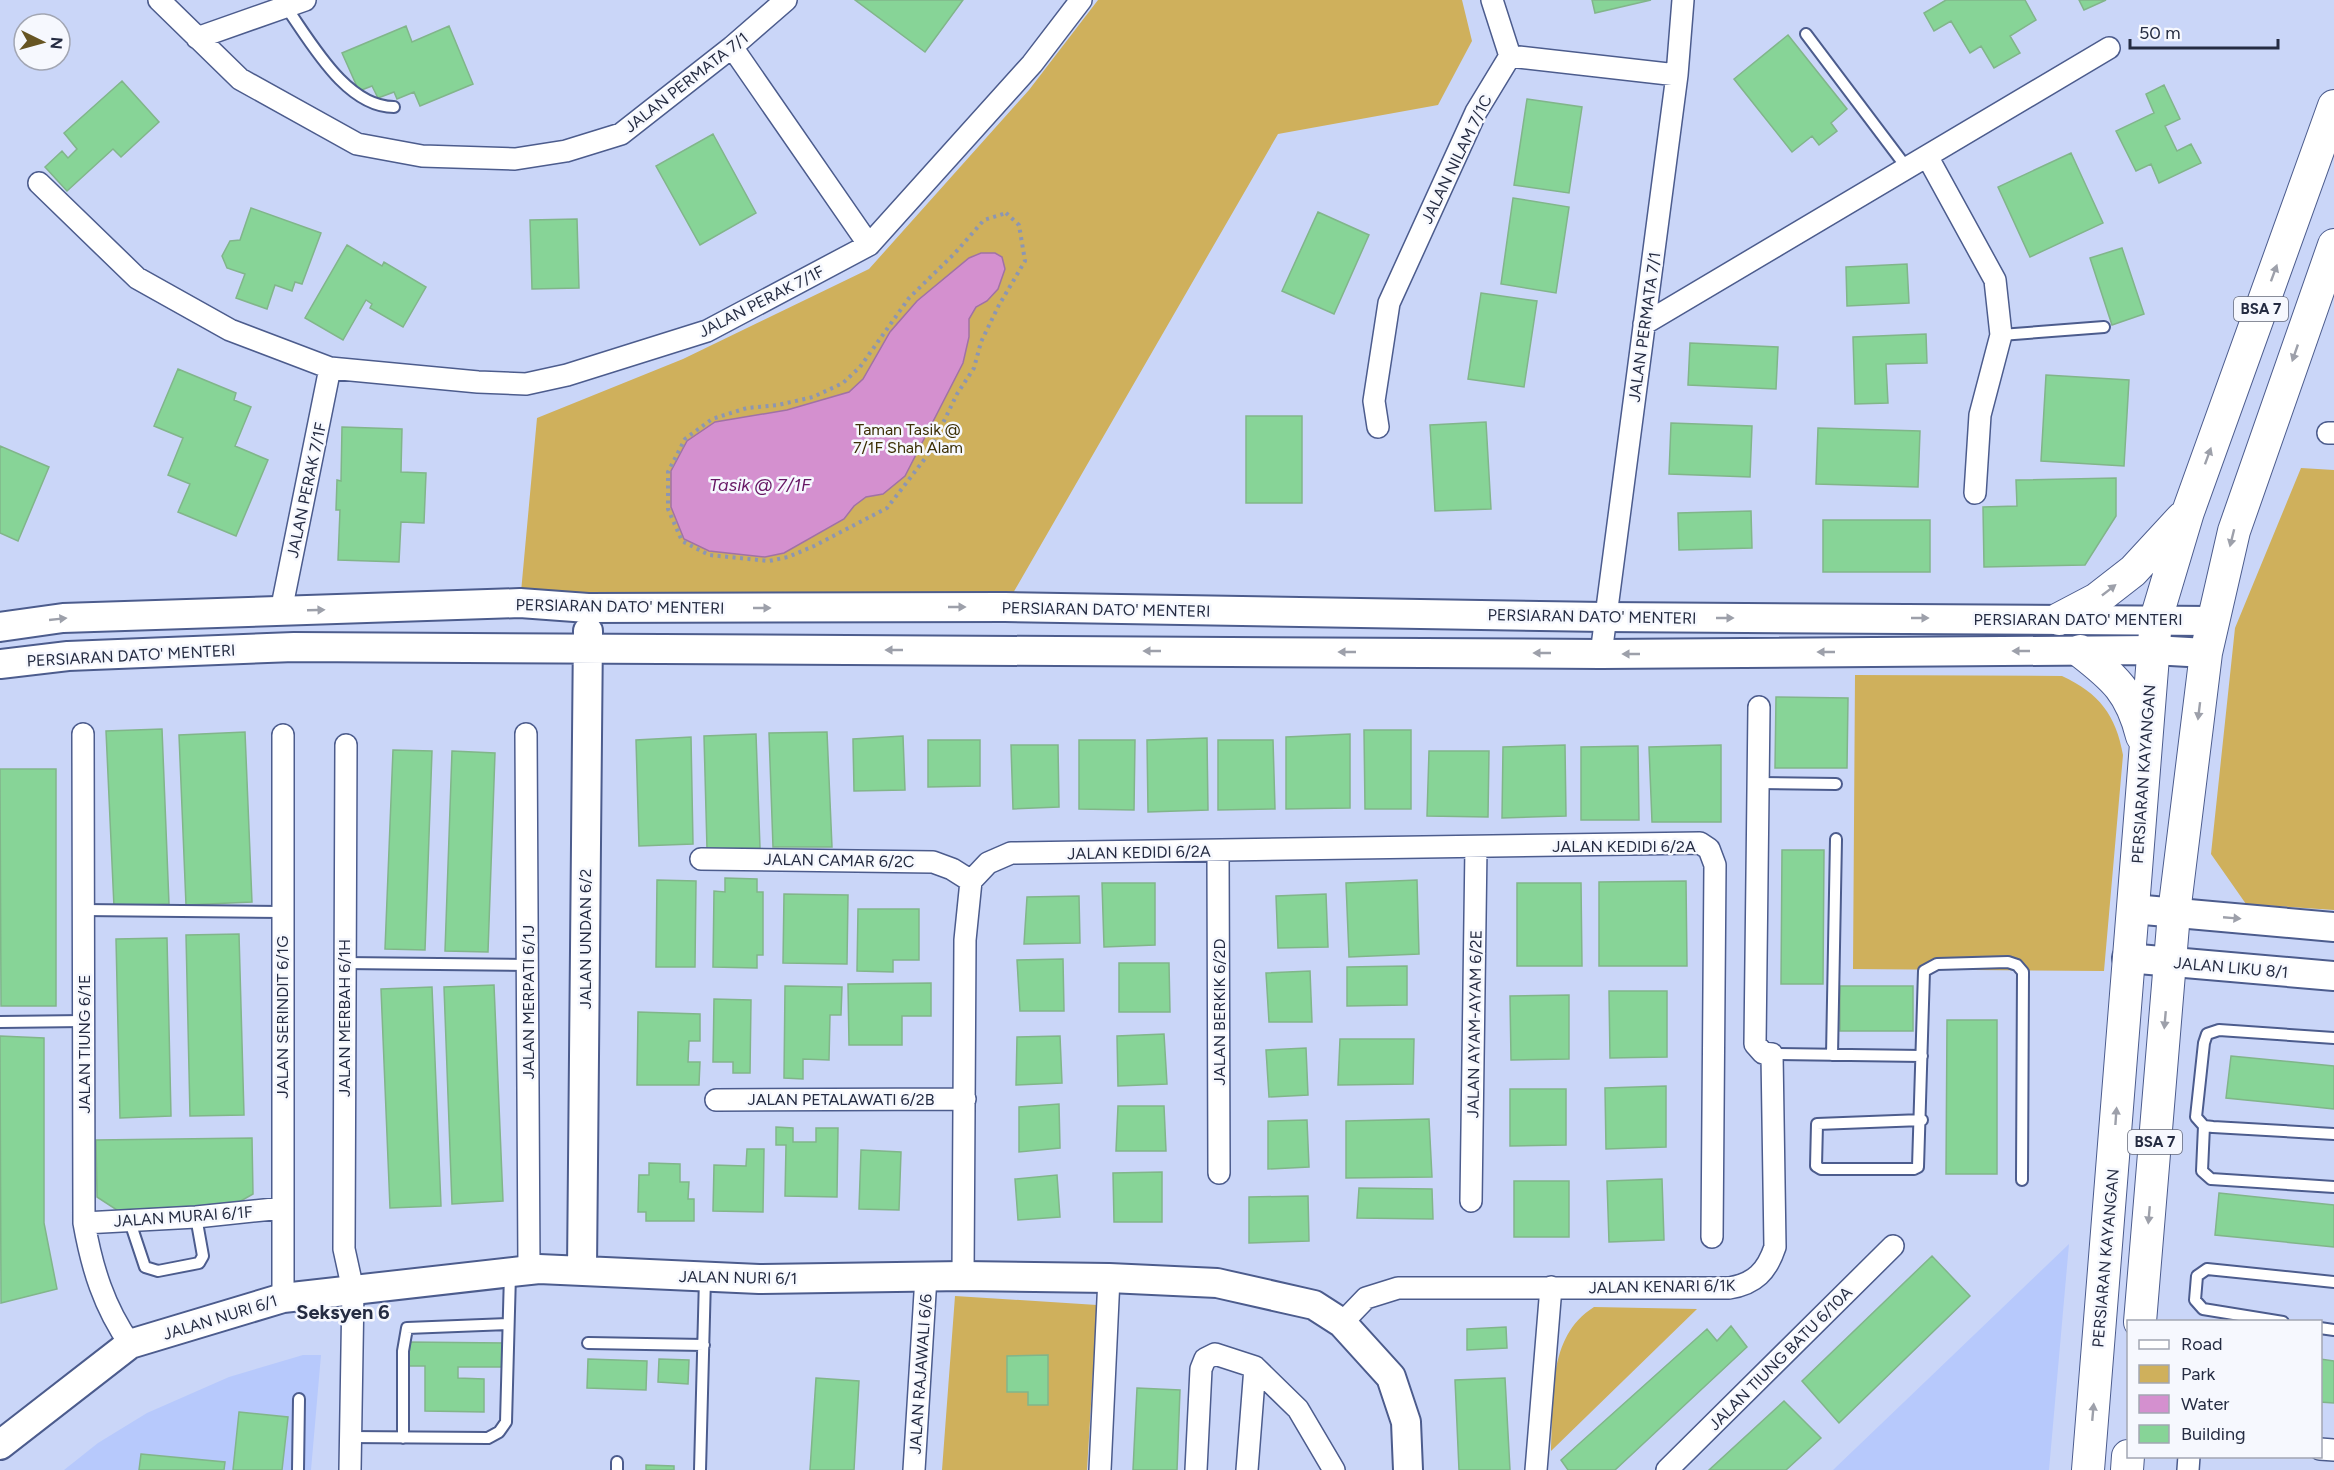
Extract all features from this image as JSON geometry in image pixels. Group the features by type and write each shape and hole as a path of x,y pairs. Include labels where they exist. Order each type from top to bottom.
{"main road":[{"name":"PERSIARAN KAYANGAN","path":"2088,1470 2127,958 2133,909 2156,619 2188,512 2334,106"},
{"name":"BSA 7","path":"2140,1320 2174,913 2206,653 2234,531 2334,245"},
{"path":"2059,619 2097,599 2133,571 2188,512"},
{"name":"PERSIARAN DATO' MENTERI","path":"0,627 63,618 520,603 588,608 1005,607 1604,617 2213,621"},
{"name":"JALAN UNDAN 6/2","path":"582,1269 588,608"},
{"name":"PERSIARAN DATO' MENTERI","path":"0,664 68,656 294,647 1601,654 2153,650 2206,653"},
{"path":"2080,651 2103,669 2126,693 2135,709 2145,748"},
{"path":"2133,909 2334,927"},
{"name":"JALAN LIKU 8/1","path":"2127,958 2334,976"},
{"name":"JALAN NURI 6/1","path":"0,1445 130,1344 283,1298 519,1270 582,1269 705,1277 1109,1278 1217,1283 1314,1305 1342,1323 1391,1377 1406,1422 1408,1470"}],"street":[{"name":"JALAN PERMATA 7/1","path":"159,0 240,79 357,144 422,156 515,159 566,151 621,134 732,47 786,0"},
{"name":"JALAN PERAK 7/1F","path":"39,183 137,278 230,330 330,368 478,382 526,384 567,375 707,331 869,245 1032,64 1081,0"},
{"path":"1492,0 1510,56 1677,75"},
{"name":"JALAN PERMATA 7/1","path":"1601,654 1604,617 1677,75 1683,0"},
{"path":"198,38 296,3"},
{"path":"732,47 869,245"},
{"path":"1644,324 2109,48"},
{"name":"JALAN NILAM 7/1C","path":"1378,427 1374,401 1389,303 1476,112 1510,56"},
{"path":"1927,156 1995,280 2001,335 1980,415 1975,492"},
{"name":"JALAN PERAK 7/1F","path":"281,611 330,368"},
{"path":"1760,707 1755,1044 1763,1053 1772,1054"},
{"name":"JALAN TIUNG 6/1E","path":"83,734 84,1223 91,1260 101,1292 116,1323 130,1344"},
{"name":"JALAN MERPATI 6/1J","path":"519,1270 528,965 526,734"},
{"name":"JALAN SERINDIT 6/1G","path":"283,735 283,1298"},
{"name":"JALAN MERBAH 6/1H","path":"346,745 344,1249 353,1290 350,1470"},
{"name":"JALAN KEDIDI 6/2A","path":"972,882 988,864 1011,853 1700,843 1709,849 1715,865 1712,1237"},
{"name":"JALAN AYAM-AYAM 6/2E","path":"1471,1201 1476,847"},
{"name":"JALAN BERKIK 6/2D","path":"1218,851 1219,1173"},
{"name":"JALAN CAMAR 6/2C","path":"701,860 933,862 952,869 972,882"},
{"path":"963,1276 965,940 972,882"},
{"name":"JALAN KENARI 6/1K","path":"1342,1323 1366,1298 1398,1288 1729,1288 1743,1286 1763,1274 1775,1247 1772,1054"},
{"name":"JALAN PETALAWATI 6/2B","path":"716,1100 965,1099"},
{"name":"JALAN MURAI 6/1F","path":"84,1223 196,1217 282,1208"},
{"name":"JALAN TIUNG BATU 6/10A","path":"1667,1470 1893,1246"},
{"name":"JALAN RAJAWALI 6/6","path":"914,1470 926,1277"},
{"path":"1100,1470 1109,1278"},
{"path":"1536,1470 1551,1287"},
{"path":"1196,1470 1201,1370 1205,1359 1215,1354 1255,1367 1298,1409 1334,1470"},
{"path":"1247,1470 1255,1367"}],"lane":[{"path":"296,3 318,52 349,88 375,105 394,107"},
{"path":"1806,34 1907,168"},
{"path":"2001,335 2104,327"},
{"path":"1758,783 1836,784"},
{"path":"1832,1055 1836,839"},
{"path":"83,910 282,912"},
{"path":"1922,1120 1818,1124 1816,1166 1821,1169 1914,1169 1920,1161 1922,1120 1924,971 1937,964 2008,962 2017,965 2024,972 2022,1180"},
{"path":"344,963 528,965"},
{"path":"0,1022 84,1021"},
{"path":"2334,1038 2219,1030 2207,1034 2196,1117 2204,1126 2202,1171 2211,1179 2334,1186"},
{"path":"1772,1054 1922,1056"},
{"path":"2204,1126 2334,1134"},
{"path":"129,1219 145,1267 158,1271 199,1263 203,1256 196,1217"},
{"path":"2271,1320 2203,1309 2195,1300 2197,1276 2207,1269 2334,1282"},
{"path":"349,1437 488,1438 499,1432 506,1422 508,1324 519,1270"},
{"path":"700,1470 705,1277"},
{"path":"403,1438 403,1351 406,1328 508,1324"},
{"path":"588,1342 704,1345"},
{"path":"298,1470 299,1399"}],"path":[{"path":"1006,213 1019,225 1025,261 999,305 981,342 974,368 957,393 927,456 887,508 789,557 770,561 745,558 709,555 682,541 668,509 668,472 685,439 712,419 747,408 778,405 813,397 843,383 860,367 909,298 955,253 984,220 1006,213"}],"shaded area":[{"path":"2069,1244 2049,1470 1833,1470"},
{"path":"303,1355 321,1355 311,1470 64,1470 98,1443 147,1413 229,1377"}],"green space":[{"name":"Taman Tasik @ 7/1F Shah Alam","path":"1098,0 1462,0 1472,41 1438,105 1278,134 1005,607 520,603 537,418 683,359 869,269 1029,90"},
{"path":"2301,468 2334,470 2334,910 2246,904 2211,854 2235,628"},
{"path":"1855,675 2062,676 2086,690 2104,707 2116,728 2123,755 2104,971 1853,969"},
{"path":"955,1296 1097,1305 1087,1470 942,1470"},
{"path":"1594,1307 1697,1309 1551,1451 1553,1391 1560,1352 1567,1335 1578,1320"}],"water":[{"name":"Tasik @ 7/1F","path":"981,253 995,253 1002,257 1005,269 998,289 987,301 976,307 969,319 969,337 963,363 905,476 883,494 866,497 854,506 844,519 784,553 765,557 709,551 684,539 671,507 671,471 687,441 715,422 787,410 849,392 863,379 890,332 917,301 969,258"}],"building":[{"path":"855,0 963,0 925,52"},
{"path":"1592,0 1651,0 1595,13"},
{"path":"1946,0 2025,0 2036,20 2010,36 2020,53 1994,68 1981,46 1970,53 1951,21 1934,31 1924,13"},
{"path":"2079,0 2106,0 2084,10"},
{"path":"406,26 412,42 449,26 473,84 420,106 414,92 397,99 394,92 378,98 372,86 359,91 342,53"},
{"path":"1788,35 1847,109 1831,123 1837,131 1819,145 1812,136 1792,152 1734,79"},
{"path":"122,81 159,122 121,157 113,149 67,191 45,167 62,151 68,158 77,149 64,133"},
{"path":"2164,85 2180,119 2165,126 2177,151 2191,144 2201,163 2159,183 2151,164 2136,171 2116,131 2154,113 2146,94"},
{"path":"1527,99 1582,107 1569,193 1514,185"},
{"path":"713,134 756,213 700,245 656,166"},
{"path":"2071,153 2103,223 2030,257 1998,187"},
{"path":"1513,198 1569,207 1556,293 1501,284"},
{"path":"251,208 321,233 302,284 295,282 292,291 275,285 267,309 236,298 245,274 227,268 222,256 230,241 240,240"},
{"path":"1318,212 1369,235 1334,314 1282,291"},
{"path":"577,219 579,288 532,289 530,220"},
{"path":"347,245 382,266 384,262 426,287 403,327 370,308 372,304 366,300 343,340 305,318"},
{"path":"2122,248 2144,314 2112,325 2090,258"},
{"path":"1907,264 1909,303 1847,306 1846,267"},
{"path":"1481,293 1537,301 1524,387 1468,379"},
{"path":"1926,334 1927,363 1886,364 1888,403 1855,404 1853,337"},
{"path":"1690,343 1778,347 1776,389 1688,385"},
{"path":"178,369 236,393 234,400 251,407 235,446 268,460 236,536 178,512 190,484 168,475 183,438 154,426"},
{"path":"2046,375 2129,380 2124,466 2041,461"},
{"path":"1246,416 1302,416 1302,503 1246,503"},
{"path":"1486,422 1491,509 1435,511 1430,425"},
{"path":"1671,423 1752,426 1750,477 1669,474"},
{"path":"342,427 402,429 401,472 426,473 424,523 401,522 399,562 338,560 340,510 336,510 337,480 341,481"},
{"path":"1818,428 1920,431 1918,487 1816,484"},
{"path":"0,446 49,467 18,541 0,533"},
{"path":"2116,478 2116,516 2085,565 1984,567 1983,507 2017,506 2016,480"},
{"path":"1751,511 1752,548 1679,550 1678,513"},
{"path":"1823,520 1930,520 1930,572 1823,572"},
{"path":"1776,697 1848,698 1847,768 1775,768"},
{"path":"162,729 169,904 114,907 106,731"},
{"path":"1364,730 1411,730 1411,809 1365,809"},
{"path":"245,732 252,902 186,905 179,735"},
{"path":"827,732 832,847 773,847 769,733"},
{"path":"756,734 760,848 707,849 704,736"},
{"path":"1350,734 1350,808 1286,809 1286,737"},
{"path":"903,736 905,790 854,791 853,739"},
{"path":"691,737 693,844 639,846 636,740"},
{"path":"1207,738 1208,810 1148,812 1147,740"},
{"path":"928,740 980,740 980,786 928,787"},
{"path":"1079,740 1135,740 1134,810 1079,809"},
{"path":"1218,740 1273,740 1275,809 1218,810"},
{"path":"1011,745 1058,745 1059,807 1013,809"},
{"path":"1565,745 1566,816 1502,818 1503,747"},
{"path":"1721,745 1721,822 1652,822 1649,747"},
{"path":"1638,746 1639,820 1581,820 1581,747"},
{"path":"393,750 432,751 425,950 385,949"},
{"path":"452,751 495,753 488,952 445,951"},
{"path":"1429,751 1489,751 1488,817 1427,816"},
{"path":"0,769 56,769 56,1006 1,1006"},
{"path":"1782,850 1824,850 1823,984 1781,984"},
{"path":"725,878 757,879 757,892 763,892 763,955 757,955 757,968 713,967 714,891 725,892"},
{"path":"657,880 696,881 695,967 656,967"},
{"path":"1417,880 1419,954 1349,957 1346,883"},
{"path":"1686,881 1687,966 1599,966 1599,882"},
{"path":"1102,883 1155,883 1155,945 1104,947"},
{"path":"1517,883 1581,883 1582,966 1517,966"},
{"path":"784,894 848,895 847,964 783,963"},
{"path":"1326,894 1328,947 1278,948 1276,896"},
{"path":"1079,896 1080,943 1024,944 1027,897"},
{"path":"858,909 919,909 919,960 893,960 893,972 857,971"},
{"path":"239,934 244,1115 190,1116 186,935"},
{"path":"167,938 171,1116 120,1118 116,939"},
{"path":"1063,959 1064,1011 1020,1011 1017,960"},
{"path":"1119,963 1169,963 1170,1012 1119,1012"},
{"path":"1407,966 1407,1005 1347,1006 1347,967"},
{"path":"1310,971 1312,1022 1269,1022 1266,973"},
{"path":"931,983 931,1016 902,1016 902,1045 849,1045 848,984"},
{"path":"494,985 503,1201 452,1204 444,987"},
{"path":"785,986 842,987 841,1015 830,1015 829,1060 803,1059 803,1079 784,1078"},
{"path":"1840,986 1913,986 1913,1031 1840,1031"},
{"path":"432,987 441,1206 390,1208 381,989"},
{"path":"1609,991 1667,991 1667,1057 1610,1058"},
{"path":"1569,995 1569,1059 1511,1060 1510,996"},
{"path":"714,999 751,1000 750,1073 733,1073 733,1062 713,1062"},
{"path":"638,1012 700,1014 700,1041 689,1041 688,1062 700,1062 699,1085 637,1085"},
{"path":"1947,1020 1997,1020 1997,1174 1946,1174"},
{"path":"1164,1034 1167,1084 1118,1086 1117,1036"},
{"path":"0,1036 44,1038 44,1223 57,1289 1,1303"},
{"path":"1060,1036 1062,1083 1016,1085 1017,1037"},
{"path":"1340,1039 1414,1039 1413,1084 1338,1085"},
{"path":"1306,1048 1308,1095 1269,1097 1266,1050"},
{"path":"2231,1056 2334,1066 2334,1109 2226,1098"},
{"path":"1666,1086 1666,1147 1606,1149 1605,1088"},
{"path":"1510,1089 1566,1089 1566,1145 1510,1146"},
{"path":"1059,1104 1060,1148 1019,1152 1019,1107"},
{"path":"1118,1106 1164,1106 1166,1151 1116,1151"},
{"path":"1429,1119 1432,1177 1346,1178 1346,1121"},
{"path":"1307,1120 1309,1167 1268,1169 1268,1121"},
{"path":"776,1127 793,1128 793,1142 816,1142 816,1128 838,1128 837,1197 785,1196 786,1145 776,1145"},
{"path":"252,1138 253,1194 232,1206 123,1214 97,1197 96,1140"},
{"path":"747,1149 764,1149 763,1212 713,1211 714,1165 746,1166"},
{"path":"861,1150 901,1152 899,1210 859,1209"},
{"path":"649,1163 680,1164 680,1182 689,1182 688,1199 694,1199 694,1221 646,1221 646,1212 638,1212 639,1175 649,1175"},
{"path":"1162,1172 1162,1222 1114,1222 1113,1173"},
{"path":"1057,1175 1060,1217 1018,1220 1015,1179"},
{"path":"1662,1179 1664,1240 1609,1242 1607,1181"},
{"path":"1514,1181 1569,1181 1569,1237 1514,1237"},
{"path":"1359,1188 1432,1189 1433,1219 1357,1218"},
{"path":"2219,1193 2334,1205 2334,1247 2215,1235"},
{"path":"1308,1196 1309,1241 1249,1243 1249,1197"},
{"path":"1932,1256 1970,1296 1839,1423 1802,1381"},
{"path":"1731,1326 1747,1347 1615,1470 1568,1470 1561,1460 1707,1329 1717,1341"},
{"path":"1506,1327 1507,1348 1467,1350 1467,1329"},
{"path":"407,1342 505,1343 505,1367 458,1367 458,1378 484,1379 484,1412 425,1411 425,1366 407,1366"},
{"path":"1048,1355 1048,1405 1028,1405 1028,1392 1007,1392 1007,1356"},
{"path":"588,1359 647,1361 646,1390 587,1388"},
{"path":"659,1359 689,1360 688,1384 658,1382"},
{"path":"2322,1359 2334,1361 2334,1403 2322,1402"},
{"path":"816,1378 859,1381 854,1470 810,1470"},
{"path":"1505,1378 1510,1470 1459,1470 1455,1380"},
{"path":"1137,1388 1180,1390 1177,1470 1133,1470"},
{"path":"1784,1401 1821,1438 1786,1470 1709,1470"},
{"path":"239,1412 288,1417 282,1470 233,1470"},
{"path":"141,1454 225,1462 224,1470 139,1470"},
{"path":"646,1465 674,1466 674,1470 646,1470"}],"district":[{"name":"Seksyen 6","path":"343,1312"}]}
